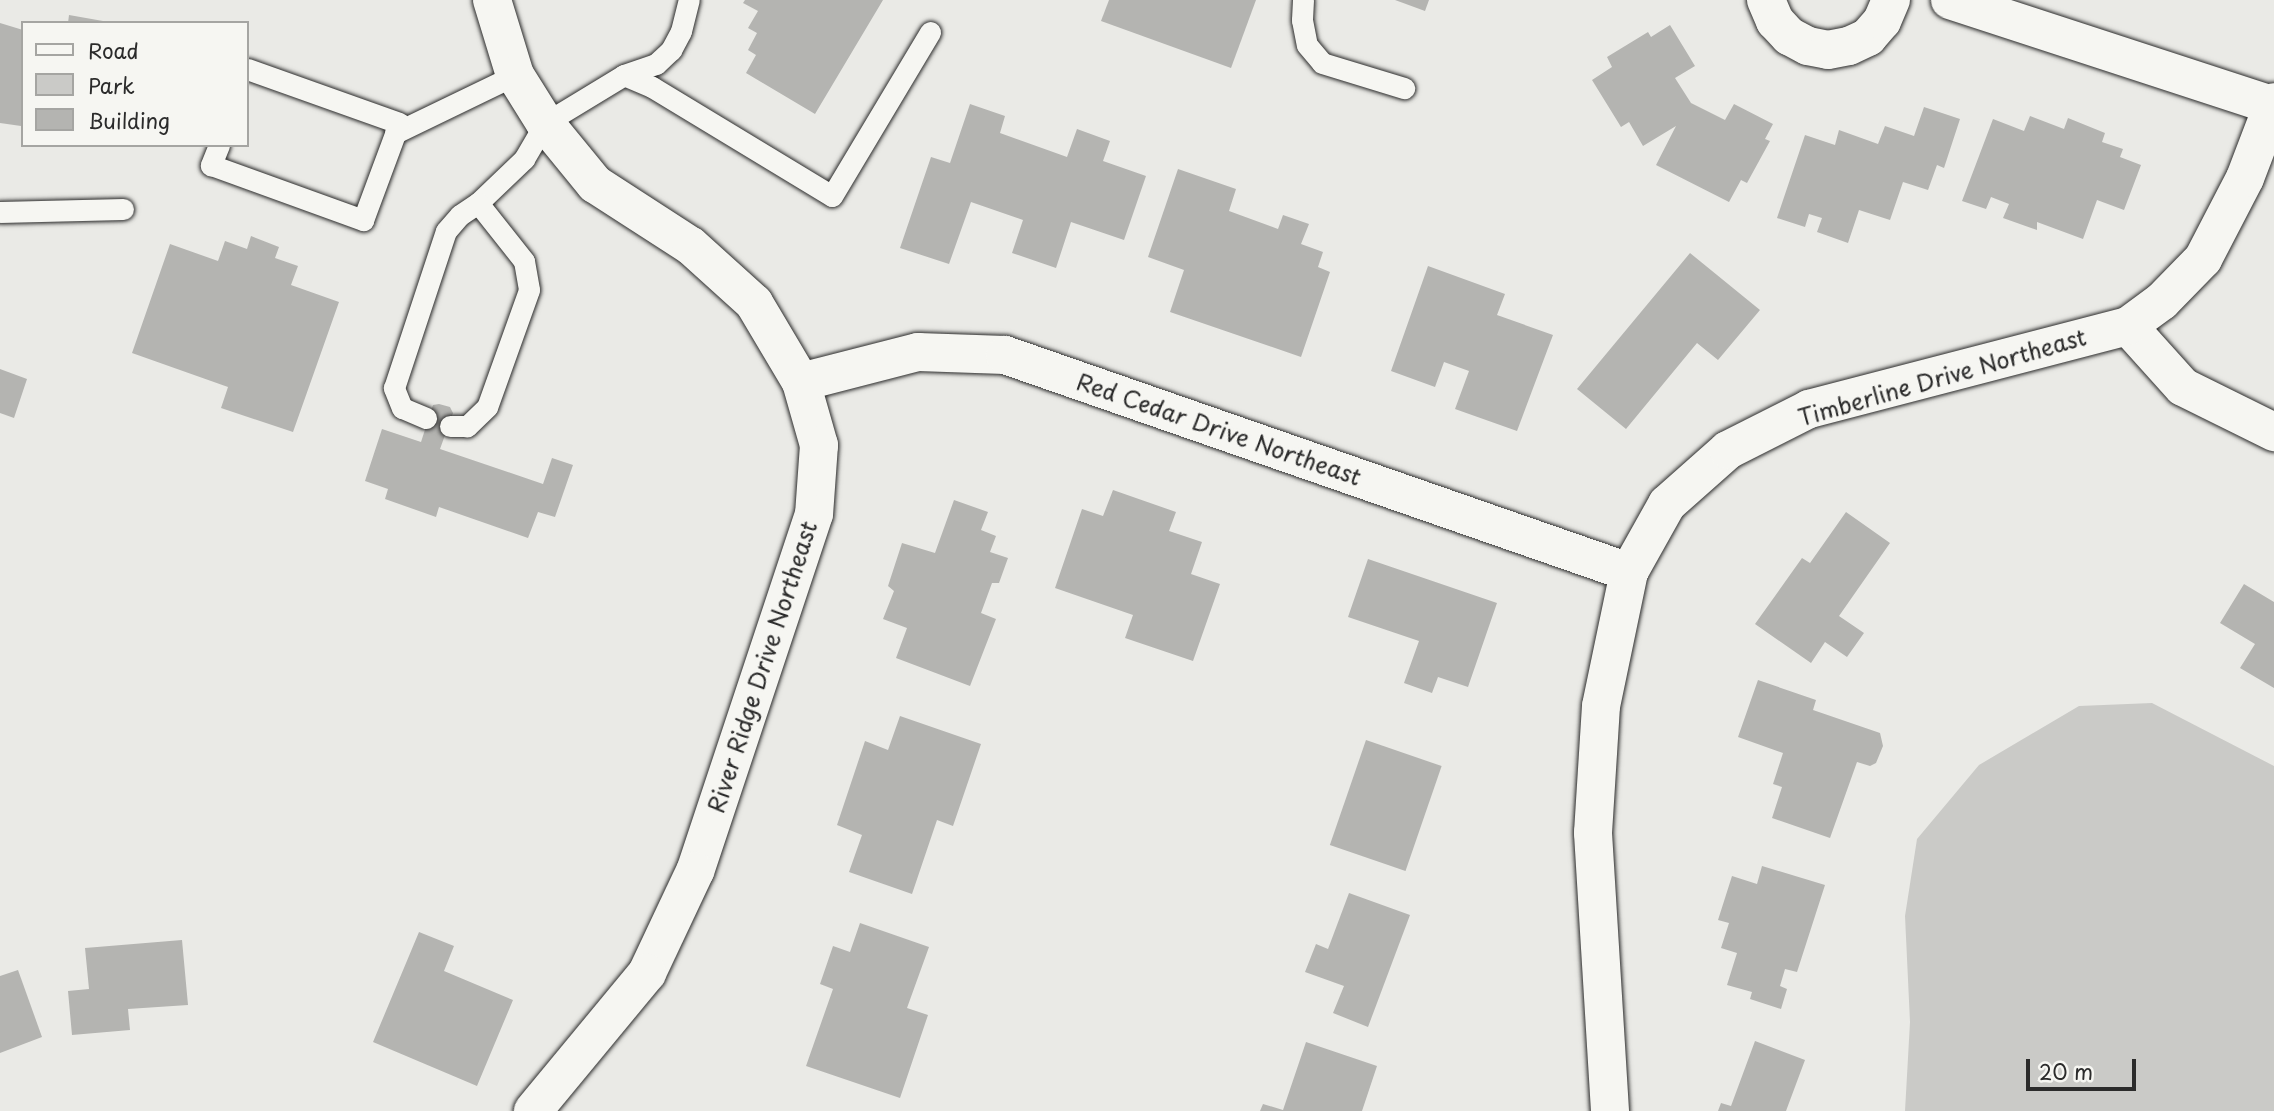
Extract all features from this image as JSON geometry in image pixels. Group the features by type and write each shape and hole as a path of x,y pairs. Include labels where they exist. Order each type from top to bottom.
{"street":[{"name":"River Ridge Drive Northeast","path":"492,0 515,75 545,123 595,184 691,246 754,303 801,382 819,445 814,514 695,871 647,972 533,1111"},
{"path":"1766,0 1775,21 1789,36 1808,46 1828,50 1849,46 1868,37 1882,21 1891,0"},
{"path":"1950,0 2273,103"},
{"name":"Timberline Drive Northeast","path":"1610,1111 1593,833 1601,706 1629,572 1667,504 1728,450 1809,409 2127,326 2162,301 2203,259 2245,178 2273,103"},
{"path":"2127,326 2183,387 2274,432"},
{"name":"Red Cedar Drive Northeast","path":"801,382 918,352 1004,355 1629,572"}],"lane":[{"path":"426,418 402,408 394,388 446,231 460,215 478,203 524,159 545,123 624,75 656,64 671,50 681,31 689,0"},
{"path":"1303,0 1302,20 1307,45 1322,63 1404,88"},
{"path":"624,75 652,87 832,196 930,32"},
{"path":"218,147 211,165 363,220 398,123 248,69"},
{"path":"395,133 515,75"},
{"path":"450,426 467,426 488,407 529,290 524,261 478,203"},
{"path":"0,212 123,209"}],"green space":[{"path":"2152,703 2274,766 2274,1111 1905,1111 1910,1022 1905,916 1917,839 1979,765 2079,706"}],"building":[{"path":"745,0 883,0 815,114 746,73 756,55 748,50 757,33 748,28 758,11 743,3"},
{"path":"1109,0 1256,0 1231,68 1101,21"},
{"path":"1395,0 1429,0 1425,11"},
{"path":"69,15 103,21 68,21"},
{"path":"0,23 21,29 21,126 0,123"},
{"path":"1670,25 1695,66 1675,78 1691,103 1725,120 1734,104 1773,124 1765,139 1770,141 1747,183 1741,180 1729,202 1656,165 1676,126 1643,146 1629,122 1621,127 1592,80 1612,67 1607,57 1648,32 1651,37"},
{"path":"970,104 1005,116 1000,133 1067,157 1077,129 1110,141 1103,161 1146,176 1124,240 1071,222 1056,268 1012,253 1023,220 971,202 949,264 900,248 931,157 950,163"},
{"path":"1924,107 1960,119 1944,168 1937,165 1928,190 1903,182 1890,220 1859,210 1848,243 1817,232 1822,218 1809,214 1805,227 1777,218 1805,135 1835,145 1839,130 1878,144 1885,126 1914,136"},
{"path":"2030,116 2064,129 2068,118 2105,133 2102,142 2123,149 2120,157 2141,165 2124,210 2097,200 2083,239 2037,222 2037,230 2003,218 2009,204 1991,197 1986,209 1962,201 1993,119 2024,131"},
{"path":"1178,169 1236,189 1229,211 1278,229 1283,215 1309,224 1301,244 1323,252 1318,267 1330,272 1301,357 1170,312 1184,270 1148,257"},
{"path":"251,236 279,247 275,258 298,266 291,285 339,302 293,432 221,408 228,387 132,353 170,244 218,261 225,241 247,249"},
{"path":"1690,253 1760,310 1718,360 1697,343 1626,429 1577,389"},
{"path":"1428,266 1505,294 1497,315 1553,335 1517,431 1455,409 1469,371 1444,362 1435,387 1391,371"},
{"path":"0,369 27,379 14,418 0,413"},
{"path":"433,405 450,407 453,413 440,449 543,484 552,458 573,465 555,517 538,512 528,538 439,507 436,517 385,499 388,489 365,481 382,429 421,442"},
{"path":"1113,490 1176,512 1169,531 1202,542 1191,574 1220,584 1193,661 1125,638 1133,615 1055,588 1082,509 1103,516"},
{"path":"954,500 988,512 981,530 996,536 990,552 1008,558 999,583 992,583 981,613 996,619 970,686 896,658 907,628 883,619 894,591 888,586 902,543 935,553"},
{"path":"1846,512 1890,543 1839,616 1864,633 1847,657 1825,642 1811,663 1755,624 1802,558 1810,563"},
{"path":"1368,559 1497,603 1468,687 1438,677 1432,693 1404,683 1419,641 1348,617"},
{"path":"2244,584 2274,602 2274,688 2240,668 2255,644 2220,623"},
{"path":"1758,680 1816,700 1813,710 1880,733 1883,746 1876,763 1870,766 1857,762 1830,838 1772,818 1782,787 1773,784 1783,753 1738,737"},
{"path":"900,716 981,744 953,826 937,820 912,894 849,872 862,835 837,825 865,741 888,750"},
{"path":"1366,740 1442,766 1406,871 1330,845"},
{"path":"1762,866 1825,885 1797,972 1785,969 1780,986 1787,989 1781,1009 1750,999 1752,992 1727,985 1737,953 1721,948 1729,923 1718,920 1732,876 1757,884"},
{"path":"1349,893 1410,915 1368,1027 1333,1013 1344,986 1305,972 1316,944 1328,949"},
{"path":"860,923 929,947 907,1008 928,1015 900,1098 806,1066 833,989 820,984 833,946 850,952"},
{"path":"419,932 454,946 444,971 513,1000 477,1086 373,1042"},
{"path":"182,940 188,1005 128,1009 130,1030 72,1035 68,991 89,989 85,948"},
{"path":"18,970 42,1037 0,1053 0,976"},
{"path":"1755,1041 1805,1060 1786,1111 1718,1111 1721,1103 1731,1106"},
{"path":"1306,1042 1377,1066 1362,1111 1260,1111 1263,1104 1283,1110"}]}
